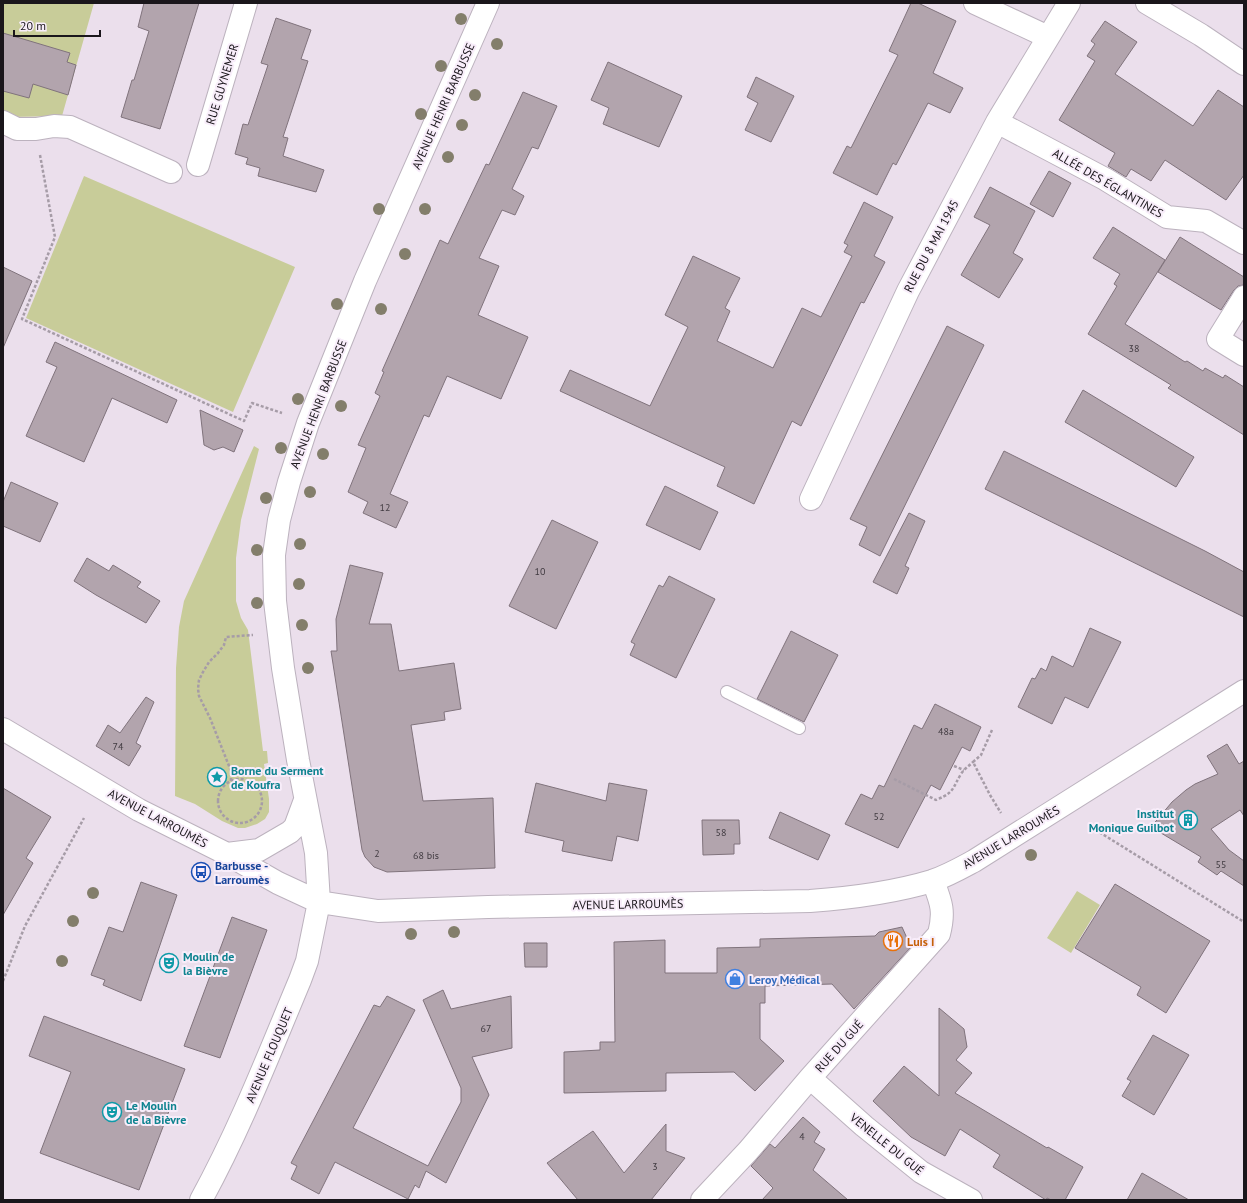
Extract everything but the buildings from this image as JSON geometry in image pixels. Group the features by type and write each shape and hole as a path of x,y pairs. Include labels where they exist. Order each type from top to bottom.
{"main road":[{"name":"RUE GUYNEMER","path":"198,165 246,3"},
{"name":"AVENUE HENRI BARBUSSE","path":"318,902 316,853 305,799 284,675 275,601 274,555 279,520 308,422 365,281 488,3"},
{"path":"975,3 1048,37"},
{"name":"RUE DU 8 MAI 1945","path":"811,499 908,291 997,122 1069,3"},
{"path":"1147,3 1201,35 1244,64"},
{"path":"3,122 17,129 36,129 54,126 70,127 171,172"},
{"name":"ALLÉE DES ÉGLANTINES","path":"997,122 1105,179 1167,217 1206,221 1244,243"},
{"path":"1244,298 1218,339 1244,355"},
{"name":"AVENUE LARROUMÈS","path":"3,728 139,810 227,854 278,883 318,902 378,911 810,901 872,895 933,881 974,861 1244,691"},
{"path":"227,854 259,850 290,832 295,827 305,799"},
{"name":"RUE DU GUÉ","path":"702,1200 748,1151 810,1078 940,934 943,921 942,910 933,881"},
{"name":"AVENUE FLOUQUET","path":"201,1200 220,1164 248,1104 300,980 307,961 318,902"},
{"name":"VENELLE DU GUÉ","path":"810,1078 864,1126 921,1172 971,1200"}],"lane":[{"path":"727,692 799,728"}],"path":[{"path":"36,129 37,144 55,237 22,319 244,421 252,403 282,413"},
{"path":"231,781 231,771 210,718 199,696 199,680 209,662 224,645 226,637 254,635"},
{"path":"894,780 938,800 953,790 964,770 981,755 992,730"},
{"path":"973,762 1001,813"},
{"path":"954,766 964,770"},
{"path":"242,779 249,780 260,790 262,804 260,812 249,821 242,823 234,822 222,814 219,808 219,794 222,788 231,781 242,779"},
{"path":"3,981 25,926 84,818"},
{"path":"1091,827 1244,922"}],"green space":[{"path":"3,3 94,3 62,116 9,117 3,114"},
{"path":"84,176 295,267 233,412 26,318"},
{"path":"254,446 259,449 241,520 236,558 236,601 241,618 248,630 263,751 267,751 268,763 264,764 269,799 269,812 265,819 257,824 245,828 238,828 222,821 195,804 175,796 176,668 179,627 184,601"},
{"path":"1077,891 1100,905 1071,953 1047,938"}],"place":[{"name":"Borne du Serment de Koufra","path":"217,777"},
{"name":"Institut Monique Guilbot","path":"1188,820"},
{"name":"Barbusse - Larroumès","path":"201,872"},
{"name":"Luis I","path":"893,941"},
{"name":"Moulin de la Bièvre","path":"169,963"},
{"name":"Leroy Médical","path":"735,979"},
{"name":"Le Moulin de la Bièvre","path":"112,1112"}]}
